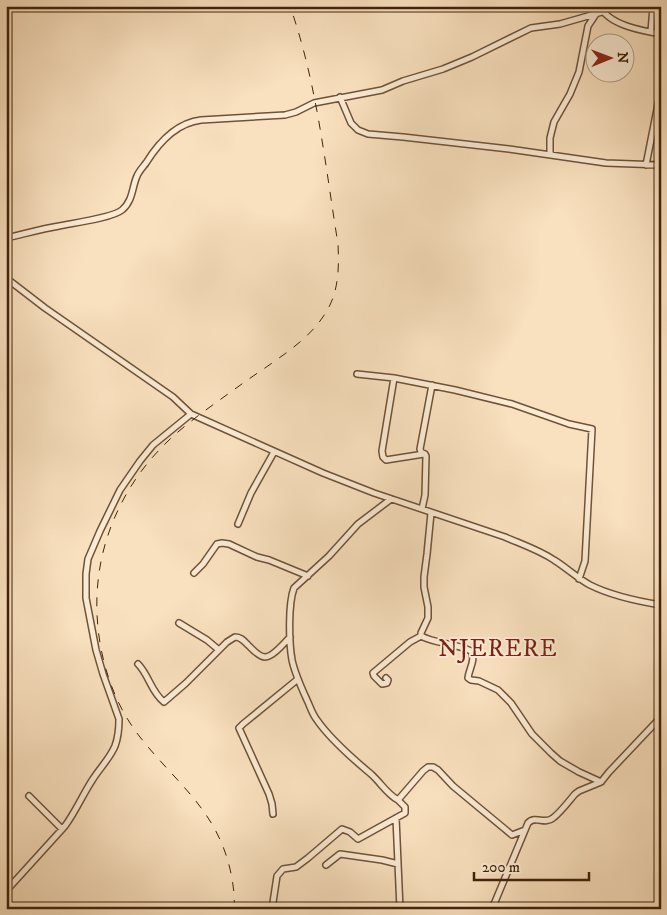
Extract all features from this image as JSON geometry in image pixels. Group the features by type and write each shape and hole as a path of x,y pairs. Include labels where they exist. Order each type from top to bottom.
{"street":[{"path":"651,32 653,6"},
{"path":"550,155 550,138 554,122 570,94 579,72 588,26 599,11"},
{"path":"6,238 111,215 121,211 128,204 137,176 152,152 166,136 188,122 285,115 314,103 382,90 472,57 531,28 560,24 599,11 617,22 633,28 661,34"},
{"path":"646,165 661,89"},
{"path":"340,97 351,123 363,133 509,149 606,163 661,165"},
{"path":"6,278 173,397 191,414 274,452 374,494 522,544 552,558 579,579 611,594 661,605"},
{"path":"357,374 432,385 512,404 569,424 592,428 585,556 583,570 579,579"},
{"path":"394,378 382,451 383,458 386,460 424,454"},
{"path":"422,509 425,495 426,456 420,452 420,449 432,385"},
{"path":"6,891 73,815 92,781 116,745 119,727 117,713 96,650 86,598 88,558 120,490 140,460 153,445 191,414"},
{"path":"238,524 250,493 274,452"},
{"path":"272,909 277,876 283,869 296,867 342,828 358,839 405,813 405,807 353,759 315,718 292,660 290,637 290,615 294,588 329,556 358,524 391,499"},
{"path":"386,678 388,680 387,683 382,684 373,673 420,636 428,618 424,577 431,513"},
{"path":"194,573 217,544 222,543 229,544 257,558 269,560 308,576"},
{"path":"179,623 207,640 219,650"},
{"path":"420,636 455,645 471,652 473,660 468,678 498,690 511,703 532,734 550,753 579,772 601,782"},
{"path":"138,664 143,669 153,690 164,702 227,642 235,637 244,641 254,651 265,657 274,653 290,637"},
{"path":"273,814 269,794 239,728 298,679"},
{"path":"492,909 528,823 535,819 545,821 553,818 579,791 601,782 661,717"},
{"path":"398,800 423,771 433,767 512,835 525,830"},
{"path":"29,796 62,829"},
{"path":"396,818 400,909"},
{"path":"326,865 340,854 398,864"}],"railway":[{"path":"234,909 234,889 230,869 224,848 215,829 193,797 140,737 118,701 103,659 99,638 97,594 102,555 107,537 122,503 141,471 166,443 184,427 309,334 323,317 335,292 338,276 338,244 324,154 314,94 290,6"}],"district":[{"name":"NJERERE","path":"498,648"}]}
